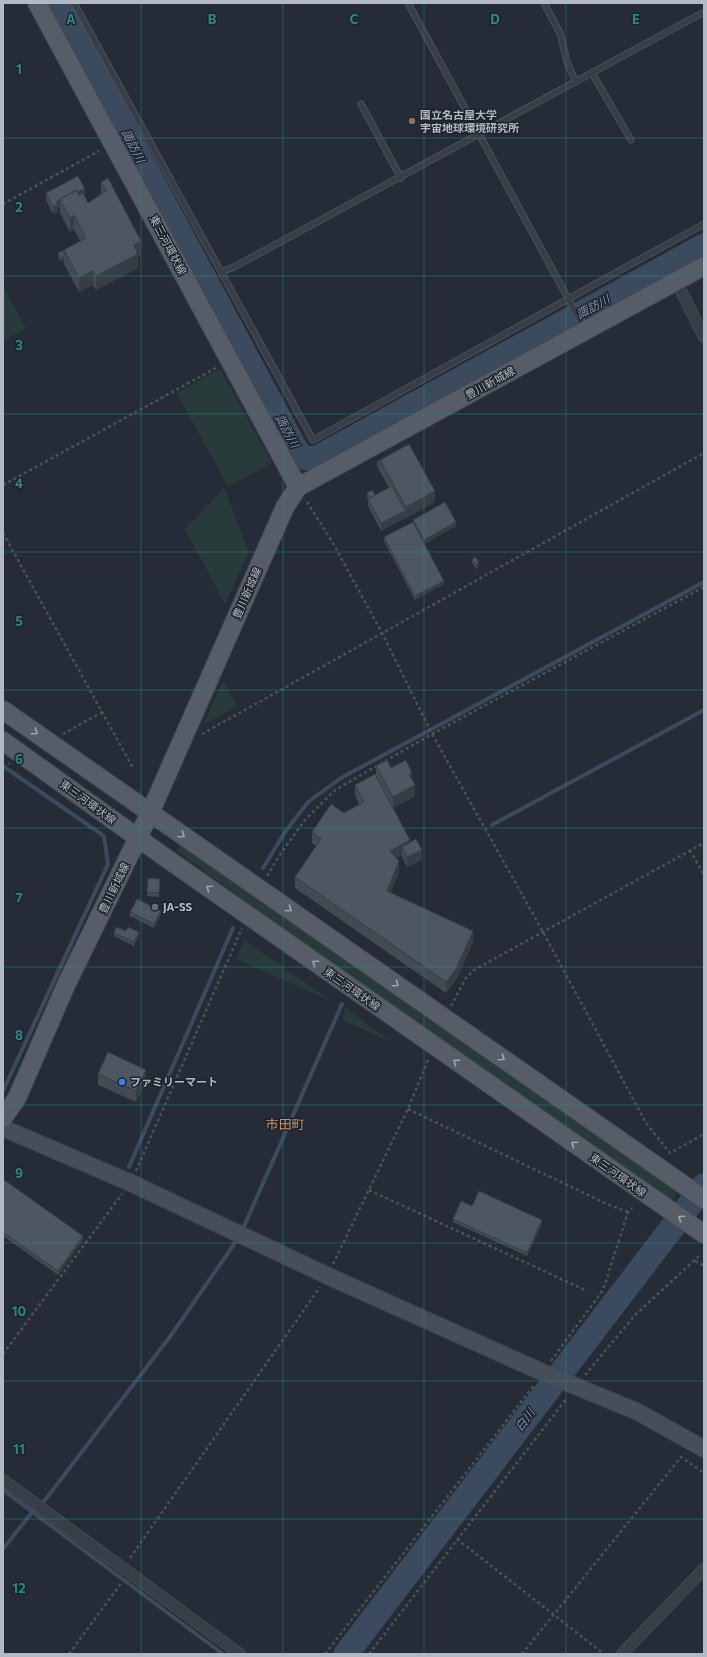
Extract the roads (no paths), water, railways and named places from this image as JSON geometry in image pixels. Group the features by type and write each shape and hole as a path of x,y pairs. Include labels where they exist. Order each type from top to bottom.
{"main road":[{"name":"東三河環状線","path":"37,3 298,487"},
{"name":"豊川新城線","path":"3,1118 17,1098 66,985 150,813 285,507 298,487 583,327 704,266"},
{"path":"3,710 704,1199"},
{"name":"東三河環状線","path":"3,741 78,793 138,839 701,1232"}],"street":[{"path":"676,281 704,337"},
{"path":"3,1128 131,1183 328,1276 544,1373 638,1412 704,1449"},
{"path":"3,1480 240,1654"},
{"path":"622,1654 704,1569"}],"lane":[{"path":"74,3 312,440 704,224"},
{"path":"408,3 583,327"},
{"path":"544,3 560,33 567,62 576,82"},
{"path":"221,272 234,267 401,178 530,105 576,82 704,12"},
{"path":"592,73 631,140"},
{"path":"361,104 401,178"}],"waterway":[{"name":"諏訪川","path":"57,3 297,452 302,456 310,459 319,457 704,246"},
{"path":"263,868 285,832 308,802 341,778 704,582"},
{"path":"492,825 704,710"},
{"path":"3,766 104,836 108,864 3,1091"},
{"path":"129,1167 233,928"},
{"path":"242,1231 342,1004"},
{"name":"白川","path":"346,1654 704,1186"},
{"path":"42,1504 172,1334 239,1237"},
{"path":"3,1490 223,1654"},
{"path":"3,1549 33,1511"}],"place":[{"name":"国立名古屋大学 宇宙地球環境研究所","path":"412,121"},
{"name":"JA-SS","path":"155,907"},
{"name":"ファミリーマート","path":"122,1082"}],"district":[{"name":"市田町","path":"285,1124"}]}
